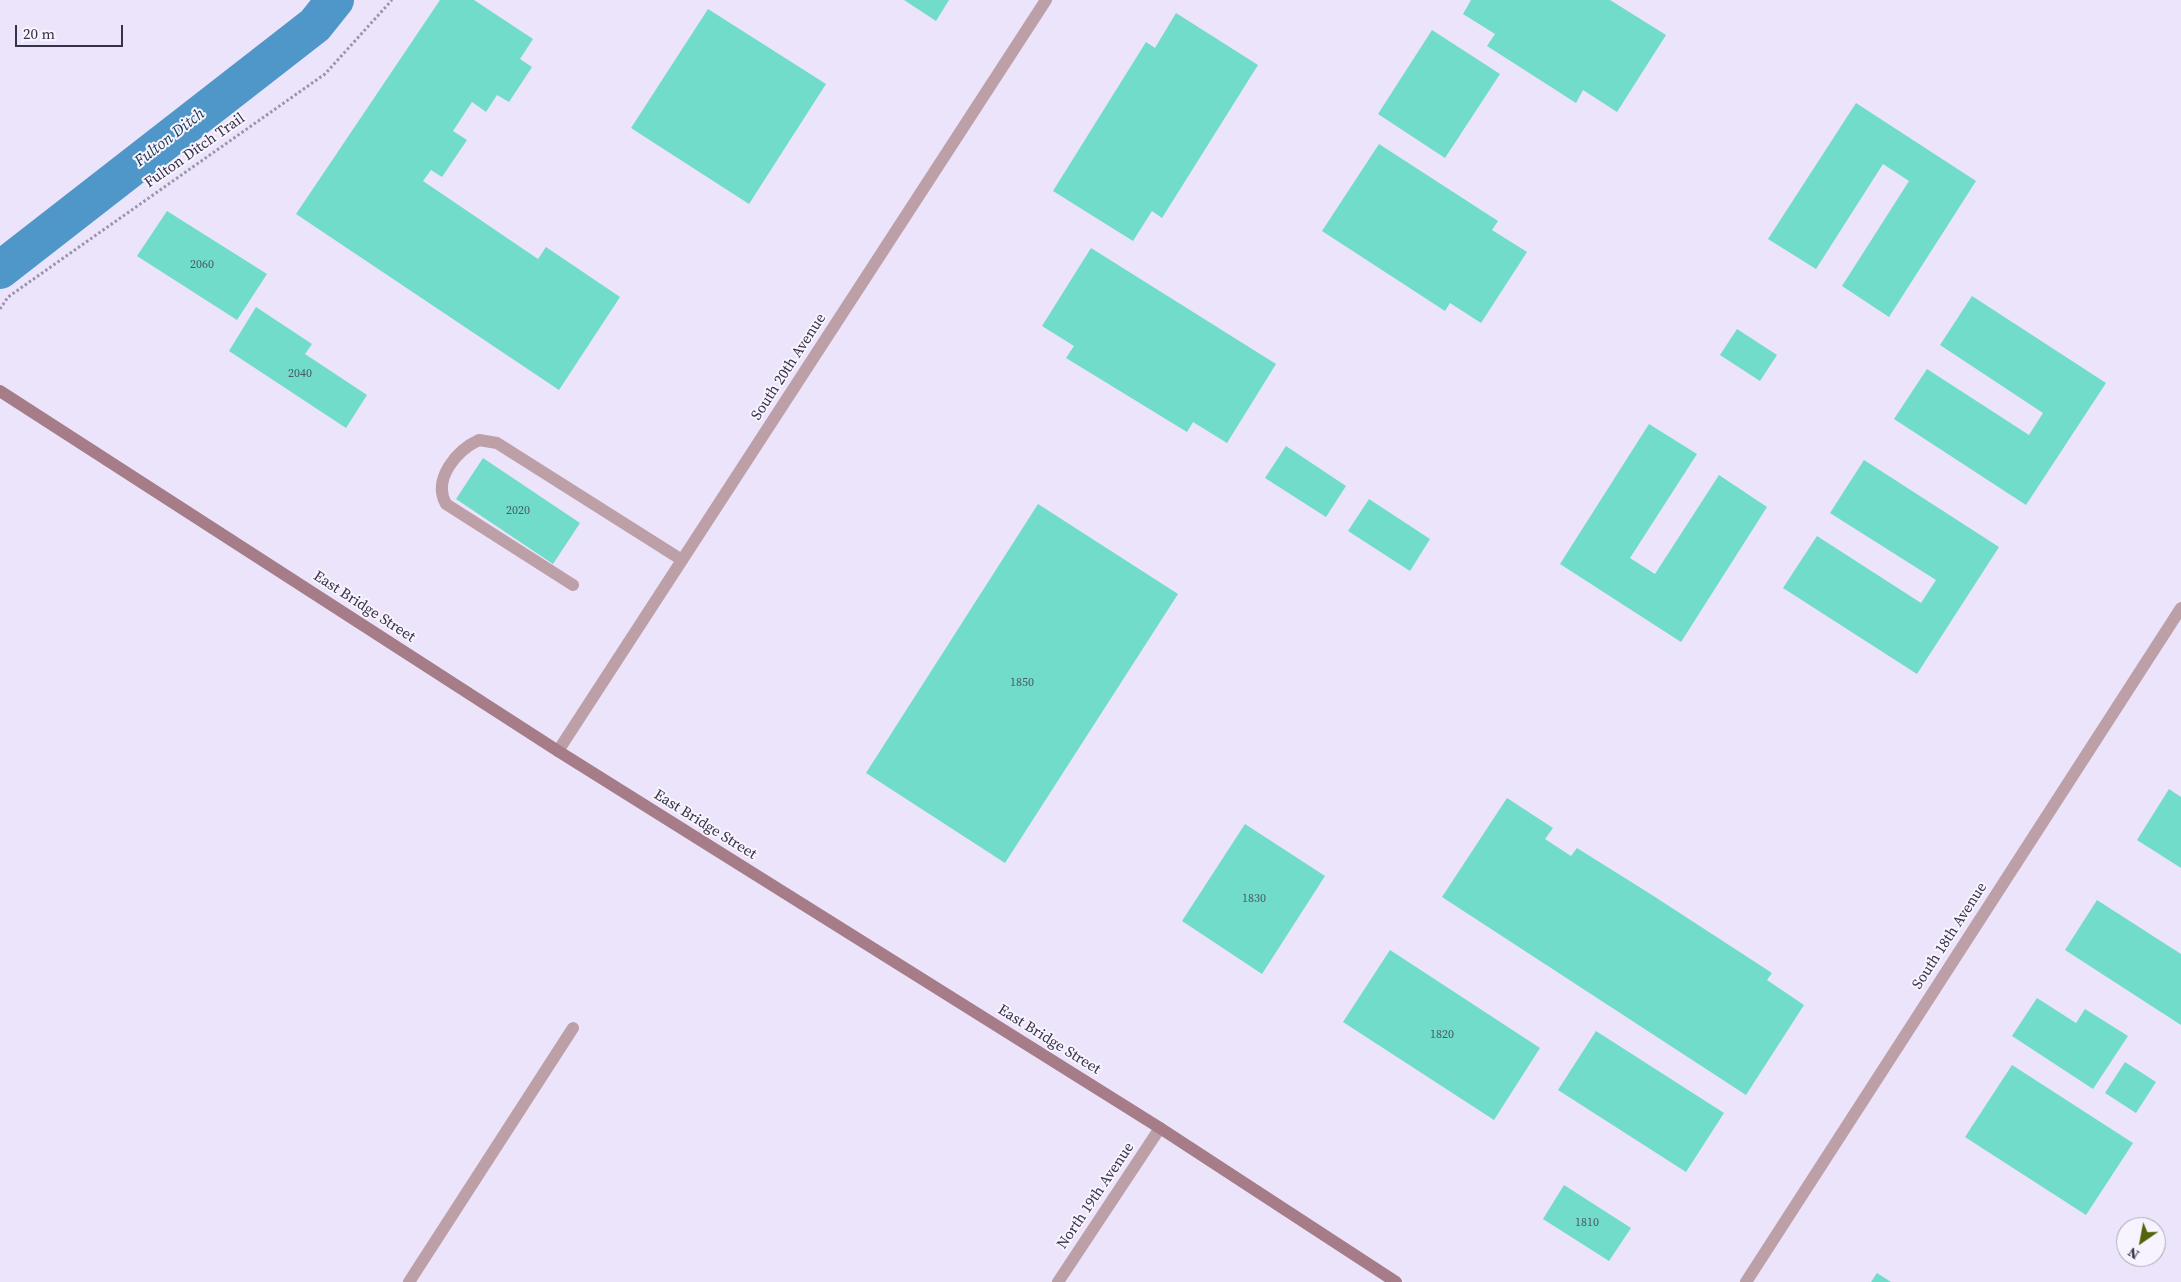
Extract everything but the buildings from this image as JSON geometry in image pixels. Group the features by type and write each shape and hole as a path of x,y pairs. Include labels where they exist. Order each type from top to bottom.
{"main road":[{"name":"East Bridge Street","path":"0,391 558,751 1160,1128 1396,1282"}],"street":[{"name":"South 20th Avenue","path":"558,751 1046,0"},
{"path":"573,585 446,504 441,495 442,479 460,450 480,440 497,444 682,560"},
{"name":"South 18th Avenue","path":"1746,1282 2181,608"},
{"path":"409,1282 574,1028"},
{"name":"North 19th Avenue","path":"1058,1282 1160,1128"}],"path":[{"name":"Fulton Ditch Trail","path":"0,309 8,297 325,74 392,0"}],"waterway":[{"name":"Fulton Ditch","path":"0,270 315,25 335,0"}]}
